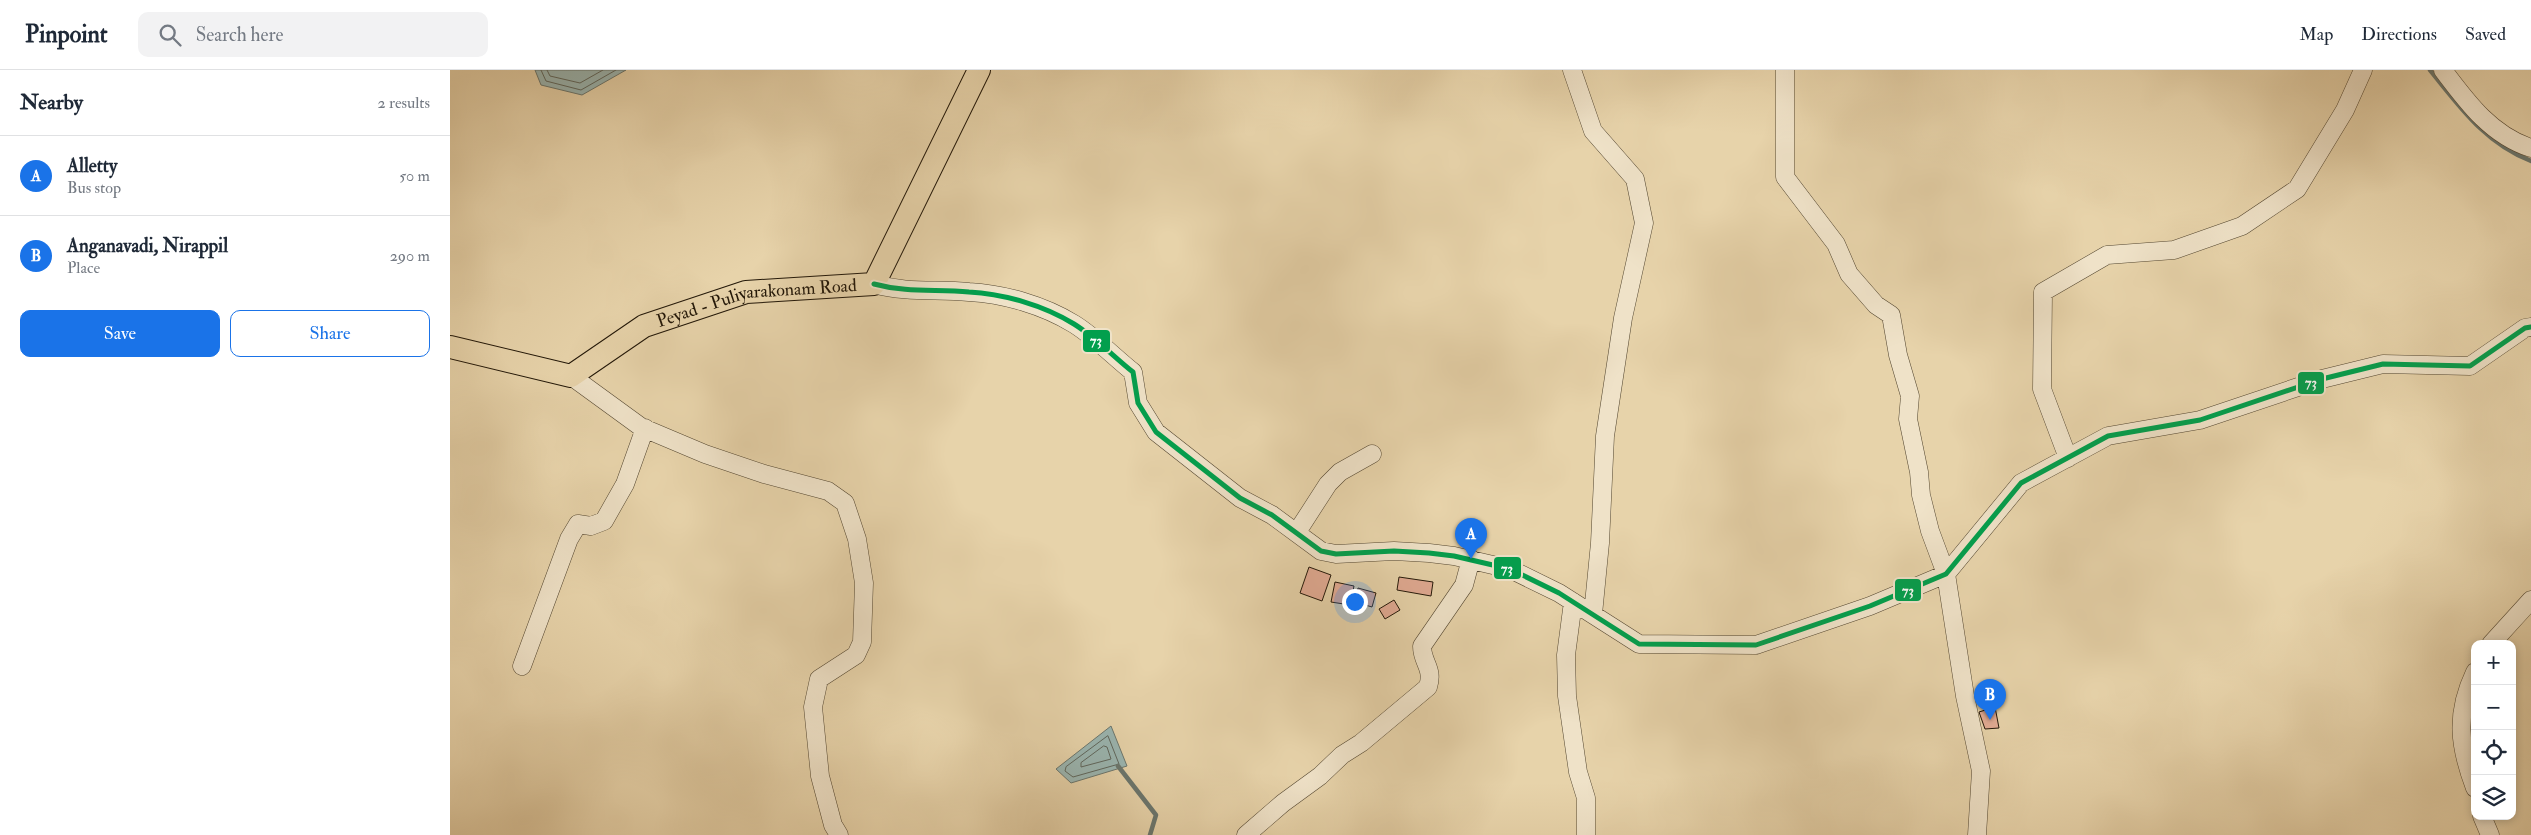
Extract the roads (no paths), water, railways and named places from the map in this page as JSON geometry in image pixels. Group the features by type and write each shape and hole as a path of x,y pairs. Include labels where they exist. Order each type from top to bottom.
{"main road":[{"name":"Peyad - Puliyarakonam Road","path":"571,376 644,326 746,292 874,284 979,70"},
{"path":"450,347 571,376"}],"street":[{"path":"1572,70 1593,132 1635,179 1644,222 1623,318 1605,436 1600,542 1593,614"},
{"path":"1785,70 1785,177 1836,244 1849,274 1876,306 1892,315 1898,355 1910,396 1908,419 1919,472 1921,495 1930,531 1946,574 1965,696 1981,771 1976,835"},
{"path":"2068,458 2042,389 2043,292 2108,255 2174,250 2242,226 2297,188 2345,110 2362,70"},
{"path":"2444,70 2464,98 2489,126 2531,148"},
{"path":"874,284 897,290 969,292 1006,297 1025,302 1073,324 1133,372 1138,403 1156,432 1240,498 1297,532 1321,551 1336,554 1394,551 1429,553 1471,559 1510,569 1544,584 1639,644 1756,645 1870,606 1946,574 2021,484 2108,436 2200,420 2322,379 2383,364 2470,366 2524,328 2531,327"},
{"path":"571,376 645,428 722,460 764,474 828,491 846,504 857,539 864,583 862,642 856,656 820,679 813,708 820,776 833,825 840,835"},
{"path":"522,666 569,539 578,524 591,526 604,521 625,484 645,428"},
{"path":"1297,532 1328,484 1340,472 1372,454"},
{"path":"1246,835 1283,803 1320,776 1342,755 1368,737 1428,688 1431,673 1422,654 1422,646 1464,585 1471,559"},
{"path":"2495,640 2531,600"},
{"path":"1574,602 1566,655 1567,696 1578,772 1586,798 1586,835"},
{"path":"2471,685 2461,718 2460,741 2464,760 2471,778"},
{"path":"2484,820 2490,835"}],"water":[{"path":"535,70 626,70 582,95 541,85"},
{"path":"1111,726 1127,766 1071,783 1056,769"}],"waterway":[{"path":"2430,70 2474,123 2500,144 2531,161"},
{"path":"1118,766 1156,815 1150,835"}],"place":[{"name":"Alletty","path":"1471,559"},
{"name":"Anganavadi, Nirappil","path":"1990,720"}]}
